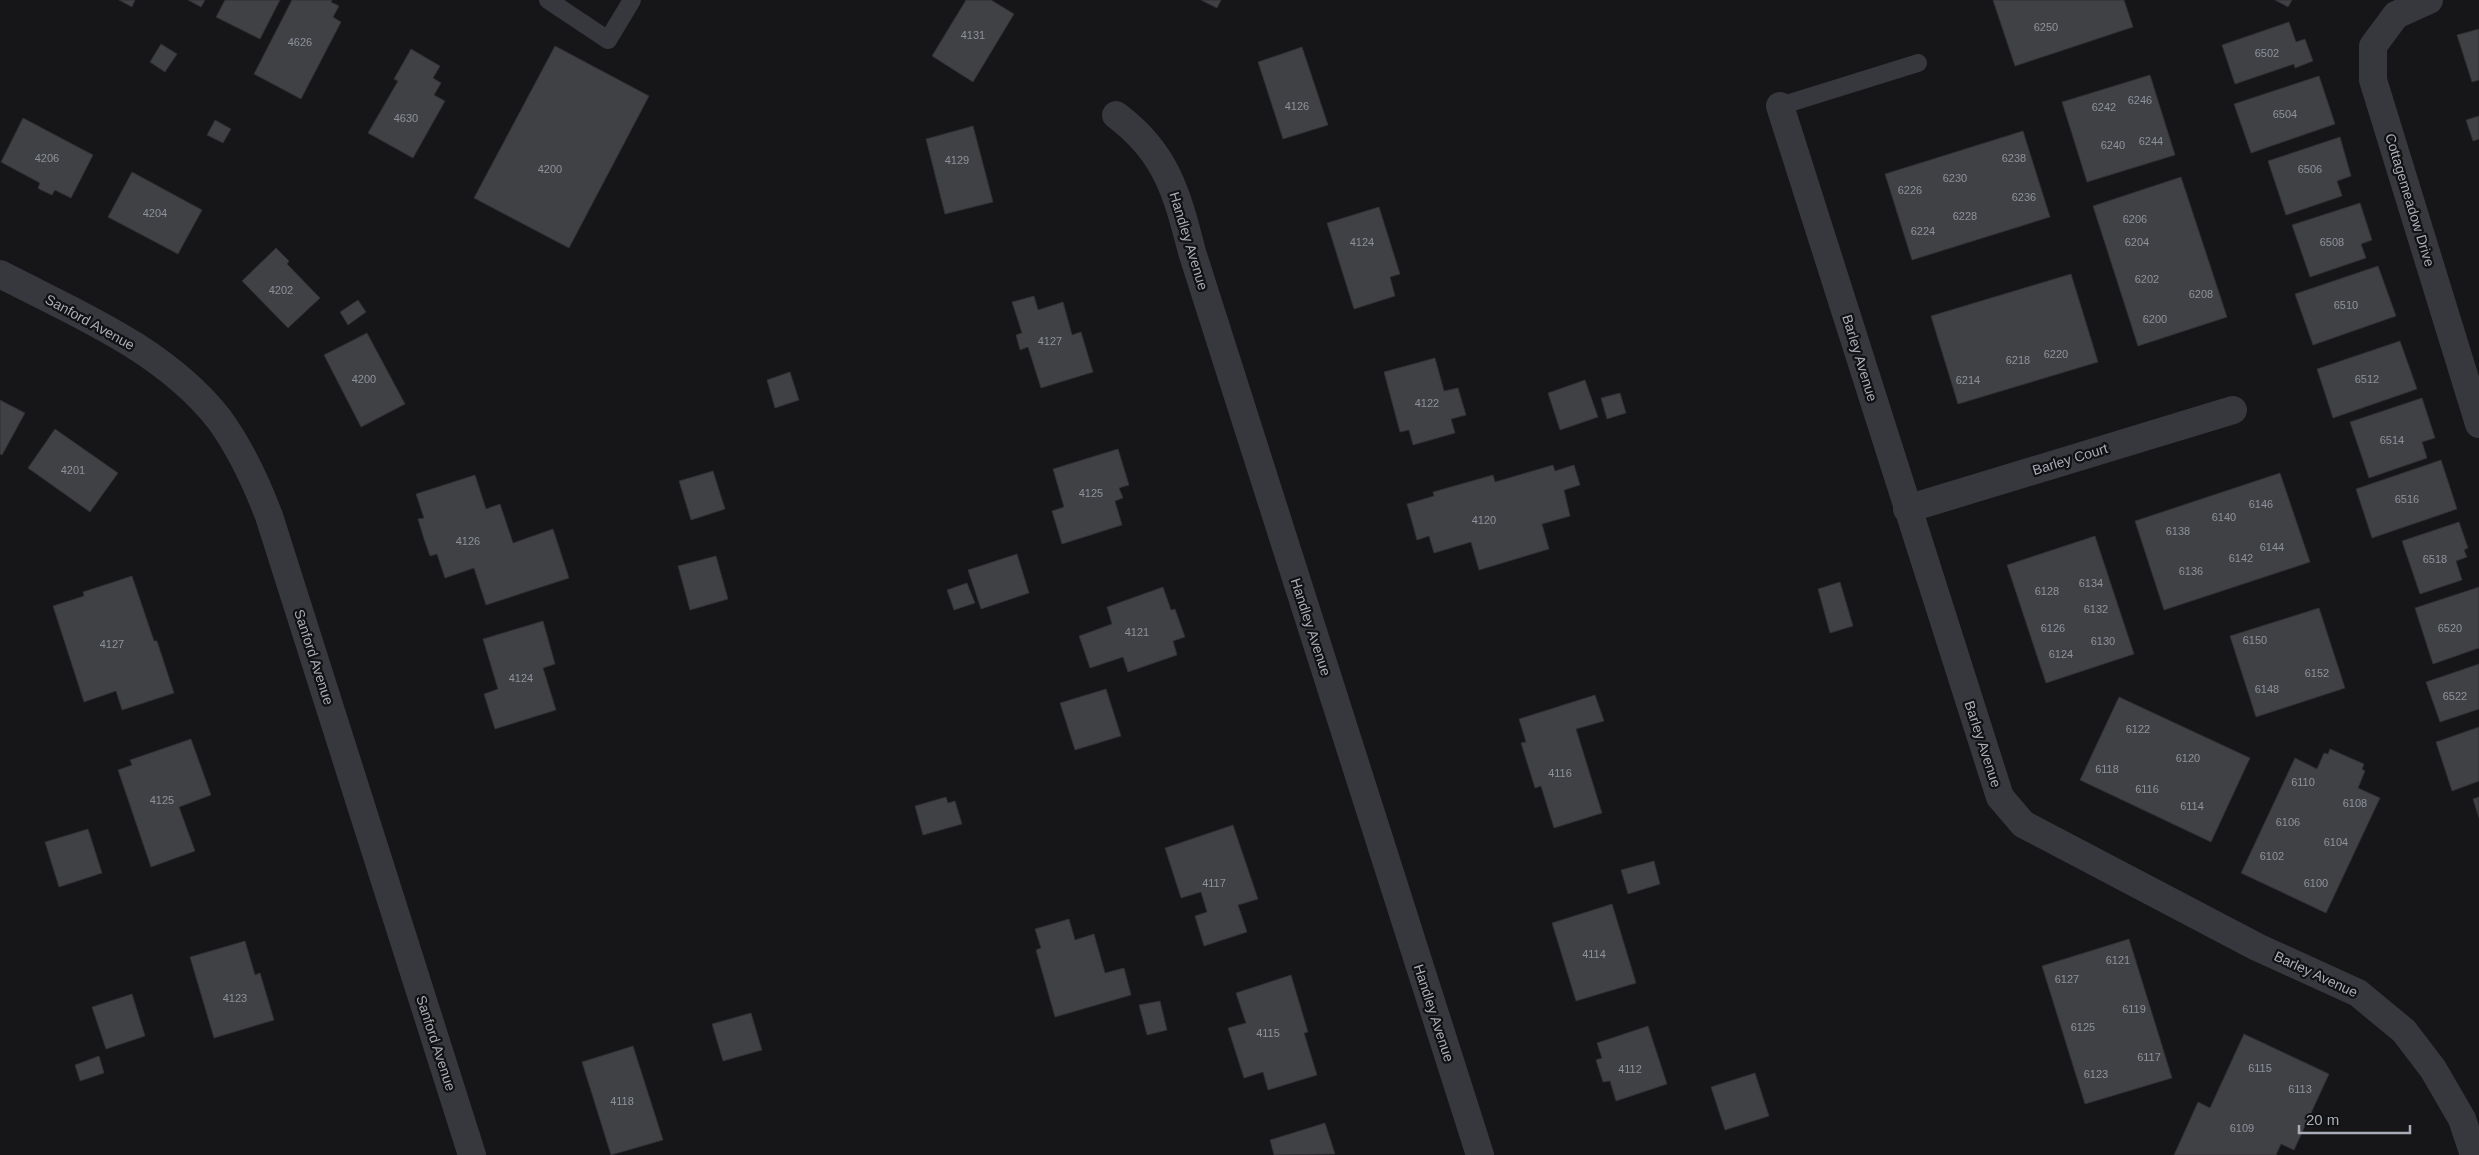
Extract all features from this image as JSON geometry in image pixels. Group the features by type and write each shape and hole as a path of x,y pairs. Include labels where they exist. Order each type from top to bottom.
{"street":[{"name":"Cottagemeadow Drive","path":"2429,0 2396,15 2373,46 2373,80 2479,424"},
{"name":"Barley Avenue","path":"1780,106 2000,797 2024,824 2257,947 2358,993 2404,1031 2433,1068 2462,1119 2474,1155"},
{"name":"Handley Avenue","path":"1116,115 1136,130 1158,156 1178,198 1192,252 1480,1155"},
{"name":"Sanford Avenue","path":"0,274 123,338 173,372 200,397 219,420 251,471 270,516 472,1155"},
{"name":"Barley Court","path":"1907,509 2233,410"}],"lane":[{"path":"548,0 608,40 632,0"},
{"path":"1780,106 1918,63"}],"building":[{"path":"119,0 135,0 132,7"},
{"path":"188,0 205,0 201,7"},
{"path":"225,0 280,0 260,39 216,17"},
{"path":"292,0 332,0 331,2 339,6 333,17 341,22 301,99 254,74"},
{"path":"966,0 991,0 1014,14 973,82 932,56"},
{"path":"1201,0 1221,0 1217,8"},
{"path":"1993,0 2124,0 2133,27 2015,66"},
{"path":"2275,0 2292,0 2288,7"},
{"path":"2289,22 2296,42 2305,39 2313,61 2295,68 2294,64 2235,84 2222,45"},
{"path":"2479,29 2479,80 2472,82 2457,35"},
{"path":"161,44 177,54 165,72 150,62"},
{"path":"555,46 649,96 569,248 474,198"},
{"path":"1302,47 1328,125 1283,139 1258,62"},
{"path":"411,49 440,66 433,78 441,83 434,95 445,101 413,158 368,133 398,81 394,79"},
{"path":"2150,75 2175,155 2087,182 2062,102"},
{"path":"2319,76 2335,124 2251,153 2234,104"},
{"path":"2479,116 2479,139 2473,141 2466,120"},
{"path":"23,118 93,155 71,198 55,190 52,195 41,190 38,188 40,183 1,162"},
{"path":"215,120 231,129 223,143 207,135"},
{"path":"973,126 993,202 945,214 926,139"},
{"path":"2023,131 2050,217 1912,260 1885,174"},
{"path":"2340,137 2351,176 2337,181 2342,196 2286,215 2268,161"},
{"path":"132,172 202,210 178,254 108,217"},
{"path":"2181,177 2227,317 2138,346 2093,206"},
{"path":"2360,203 2372,240 2361,244 2366,258 2310,277 2292,225"},
{"path":"1379,207 1400,274 1390,277 1395,296 1354,309 1327,223"},
{"path":"276,248 289,261 287,264 320,298 288,328 242,281"},
{"path":"2378,266 2396,316 2313,345 2295,294"},
{"path":"2071,274 2098,362 1958,404 1931,316"},
{"path":"1034,296 1038,310 1063,302 1072,335 1081,332 1093,372 1041,388 1028,347 1020,350 1016,335 1022,333 1012,302"},
{"path":"358,300 366,312 348,325 340,312"},
{"path":"367,333 405,404 361,427 324,355"},
{"path":"2400,341 2417,389 2333,418 2317,369"},
{"path":"1435,358 1444,391 1458,388 1466,415 1451,419 1455,433 1413,445 1409,430 1400,432 1384,372"},
{"path":"790,372 799,400 775,408 767,380"},
{"path":"1585,380 1598,417 1560,430 1548,393"},
{"path":"1620,393 1626,413 1607,419 1601,398"},
{"path":"2422,398 2435,438 2422,442 2427,458 2369,478 2350,422"},
{"path":"0,400 25,413 2,455 0,454"},
{"path":"55,429 118,473 90,512 28,468"},
{"path":"1118,449 1129,485 1119,488 1123,498 1115,501 1122,525 1062,544 1052,511 1064,507 1053,469"},
{"path":"2441,460 2457,509 2372,538 2356,489"},
{"path":"1553,465 1555,471 1574,465 1580,485 1564,490 1570,516 1542,524 1549,549 1479,570 1471,542 1434,553 1429,536 1417,540 1407,504 1434,496 1433,492 1493,475 1495,482"},
{"path":"713,471 725,509 691,520 679,481"},
{"path":"2280,473 2310,562 2164,610 2135,521"},
{"path":"475,475 486,509 500,504 513,543 553,529 569,578 486,605 474,568 445,578 437,554 430,556 424,539 418,519 424,518 416,494"},
{"path":"2459,522 2468,548 2464,550 2467,557 2456,561 2462,580 2420,594 2402,541"},
{"path":"2095,536 2134,654 2046,683 2007,565"},
{"path":"1017,554 1029,593 981,609 968,570"},
{"path":"716,556 728,599 690,610 678,566"},
{"path":"132,576 154,641 157,641 174,693 122,710 116,691 84,702 53,606 84,596 83,592"},
{"path":"1840,582 1853,626 1830,633 1818,589"},
{"path":"967,583 975,603 954,610 947,590"},
{"path":"1163,587 1171,610 1175,609 1185,637 1173,641 1177,655 1128,672 1123,657 1090,668 1079,636 1112,624 1107,607"},
{"path":"2479,587 2479,648 2433,664 2415,608"},
{"path":"2319,608 2345,688 2256,717 2230,636"},
{"path":"543,621 555,664 543,668 556,710 495,729 484,694 498,689 483,639"},
{"path":"2479,664 2479,709 2440,722 2426,682"},
{"path":"1106,689 1121,736 1075,750 1060,703"},
{"path":"1595,695 1604,721 1576,729 1602,813 1554,828 1541,786 1535,788 1521,743 1526,742 1519,719"},
{"path":"2119,697 2250,758 2211,842 2080,780"},
{"path":"2479,727 2479,781 2452,791 2436,742"},
{"path":"191,739 211,795 179,807 195,851 151,867 118,770 132,765 130,760"},
{"path":"2330,749 2364,764 2362,769 2365,771 2358,788 2380,798 2326,913 2241,873 2295,758 2317,769 2324,753 2328,754"},
{"path":"946,797 948,803 955,801 962,824 923,835 915,806"},
{"path":"2479,797 2479,818 2473,799"},
{"path":"1233,825 1258,899 1238,905 1247,932 1204,946 1195,916 1207,912 1201,892 1181,898 1165,848"},
{"path":"88,829 102,873 59,887 45,842"},
{"path":"1654,861 1660,884 1628,894 1621,870"},
{"path":"1612,904 1636,983 1576,1001 1552,923"},
{"path":"1069,919 1075,940 1094,934 1105,973 1124,968 1131,995 1055,1017 1036,950 1041,948 1035,929"},
{"path":"2129,939 2172,1078 2085,1104 2042,966"},
{"path":"245,941 255,975 260,973 274,1020 214,1038 190,957"},
{"path":"1291,975 1308,1032 1304,1033 1317,1075 1268,1090 1263,1072 1244,1078 1228,1028 1246,1023 1236,993"},
{"path":"132,994 145,1036 106,1049 92,1007"},
{"path":"1160,1001 1167,1030 1147,1035 1139,1005"},
{"path":"751,1013 762,1050 723,1061 712,1024"},
{"path":"1648,1026 1667,1084 1616,1101 1610,1081 1603,1082 1596,1060 1602,1058 1597,1043"},
{"path":"2244,1034 2329,1074 2294,1150 2281,1144 2276,1155 2174,1155 2198,1102 2210,1108"},
{"path":"633,1046 663,1140 611,1155 582,1062"},
{"path":"99,1056 104,1073 80,1081 75,1065"},
{"path":"1755,1073 1769,1116 1725,1130 1711,1087"},
{"path":"1325,1123 1335,1154 1274,1155 1270,1140"}]}
